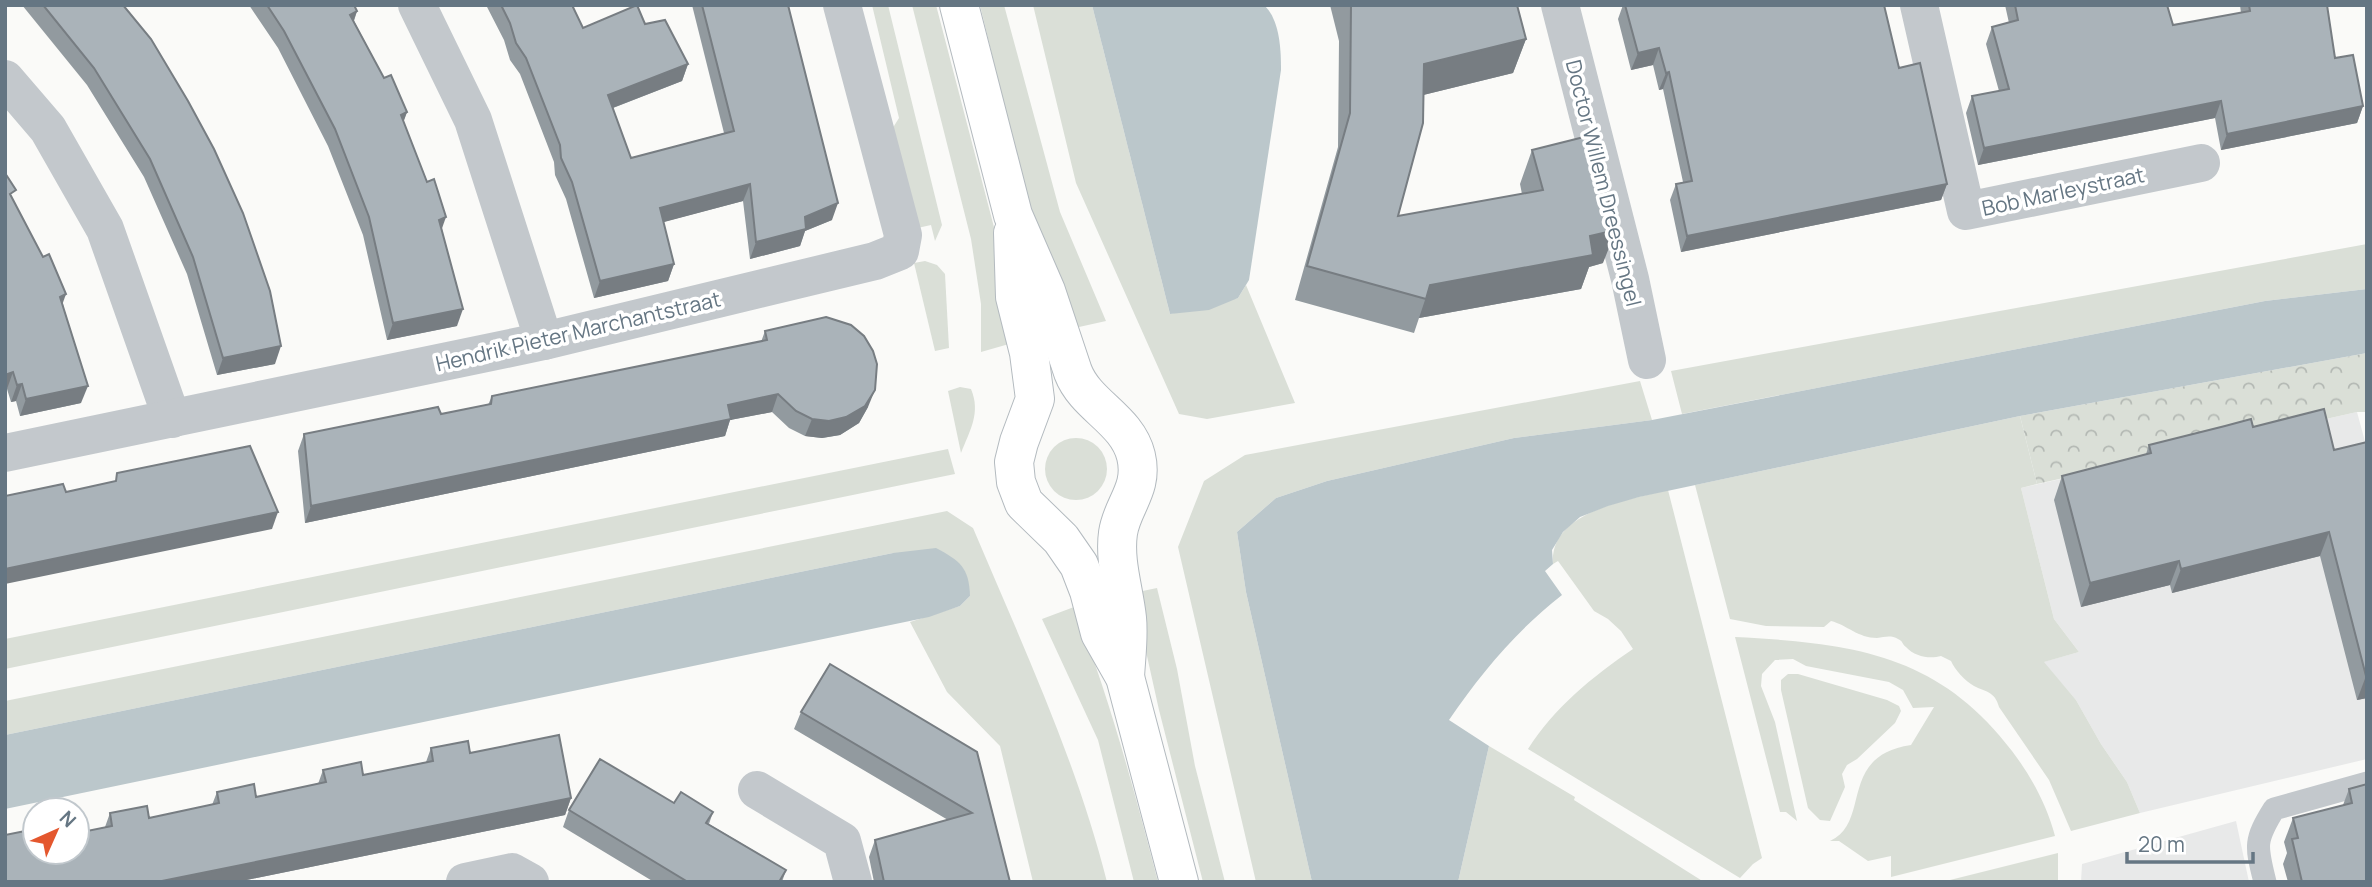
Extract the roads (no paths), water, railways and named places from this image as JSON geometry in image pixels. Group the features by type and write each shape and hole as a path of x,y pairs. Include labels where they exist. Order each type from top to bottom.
{"street":[{"path":"417,5 473,120 544,341"},
{"name":"Hendrik Pieter Marchantstraat","path":"5,453 544,341 875,261 900,251 903,234 842,5"},
{"path":"959,5 1013,215 1046,291 1077,384 1128,437 1136,457 1137,480 1131,502 1121,519 1118,534 1117,555 1128,621 1125,677"},
{"name":"Doctor Willem Dreessingel","path":"1560,5 1630,279 1647,360"},
{"name":"Bob Marleystraat","path":"1919,5 1966,211 2201,163"},
{"path":"5,79 48,129 105,229 172,419"},
{"path":"1013,215 1015,297 1029,353 1035,398 1014,462 1016,482 1024,503 1061,539 1079,565 1089,590 1100,633 1125,677 1179,882"},
{"path":"757,790 842,841 853,882"},
{"path":"465,882 512,872 530,882"}],"lane":[{"path":"2265,882 2258,854 2259,833 2274,809 2367,783"}]}
